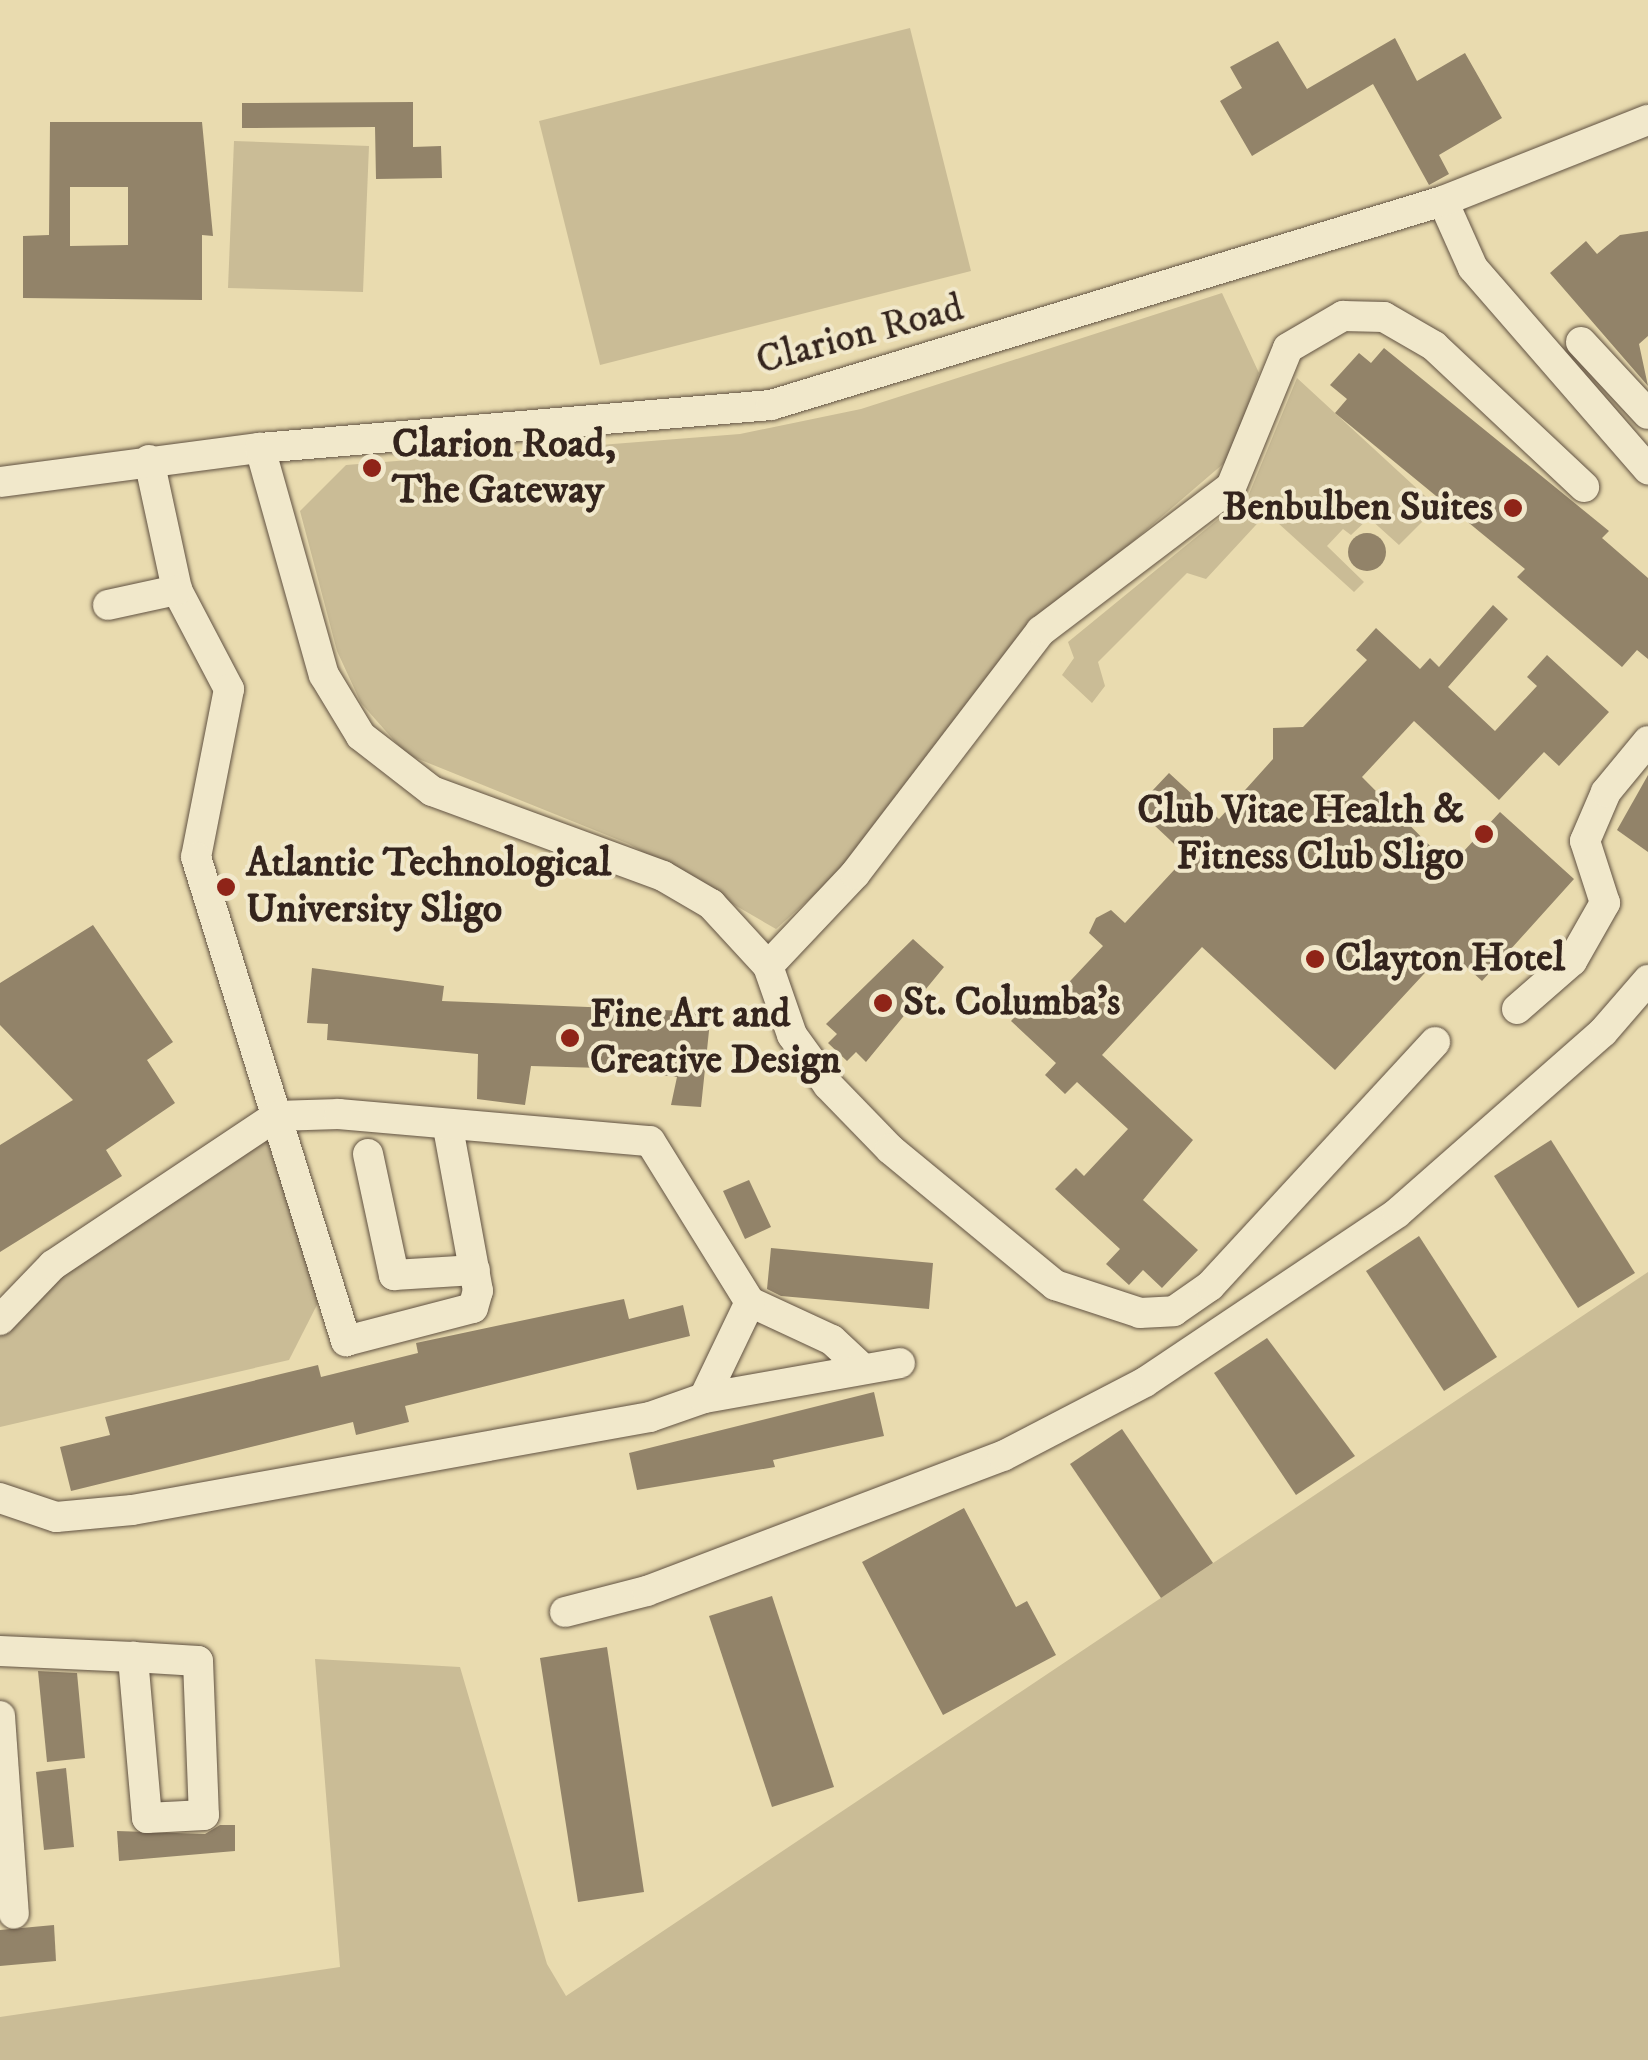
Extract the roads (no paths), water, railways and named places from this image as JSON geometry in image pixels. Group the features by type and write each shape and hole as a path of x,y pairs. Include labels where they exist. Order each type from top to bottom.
{"street":[{"name":"Clarion Road","path":"0,482 260,448 771,404 1443,201 1648,120"},
{"path":"1443,201 1473,268 1648,469"},
{"path":"768,966 855,874 1041,632 1231,487 1288,348 1343,316 1384,316 1434,346 1584,486"},
{"path":"1581,342 1648,414"},
{"path":"260,448 324,674 361,736 432,790 663,876 710,904 768,966 792,1034 890,1150 1055,1285 1140,1313 1174,1312 1210,1286 1435,1042"},
{"path":"148,460 177,590 229,689 196,856 346,1341 463,1315 478,1290 448,1127"},
{"path":"108,605 177,590"},
{"path":"1517,1009 1572,961 1606,903 1585,840 1606,792 1648,741"},
{"path":"565,1612 647,1591 1003,1456 1145,1382 1397,1213 1603,1032 1648,980"},
{"path":"0,1320 54,1265 276,1116 650,1141 750,1302 832,1340 862,1368"},
{"path":"368,1154 394,1275 475,1270"},
{"path":"704,1398 750,1302"},
{"path":"0,1498 56,1517 132,1510 650,1417 704,1398 900,1363"},
{"path":"0,1651 198,1661 204,1815 146,1818 132,1658"},
{"path":"0,1716 14,1914"}],"place":[{"name":"Clarion Road, The Gateway","path":"372,468"},
{"name":"Benbulben Suites","path":"1513,508"},
{"name":"Club Vitae Health & Fitness Club Sligo","path":"1484,834"},
{"name":"Atlantic Technological University Sligo","path":"226,887"},
{"name":"Clayton Hotel","path":"1315,959"},
{"name":"St. Columba's","path":"883,1003"},
{"name":"Fine Art and Creative Design","path":"570,1038"}]}
